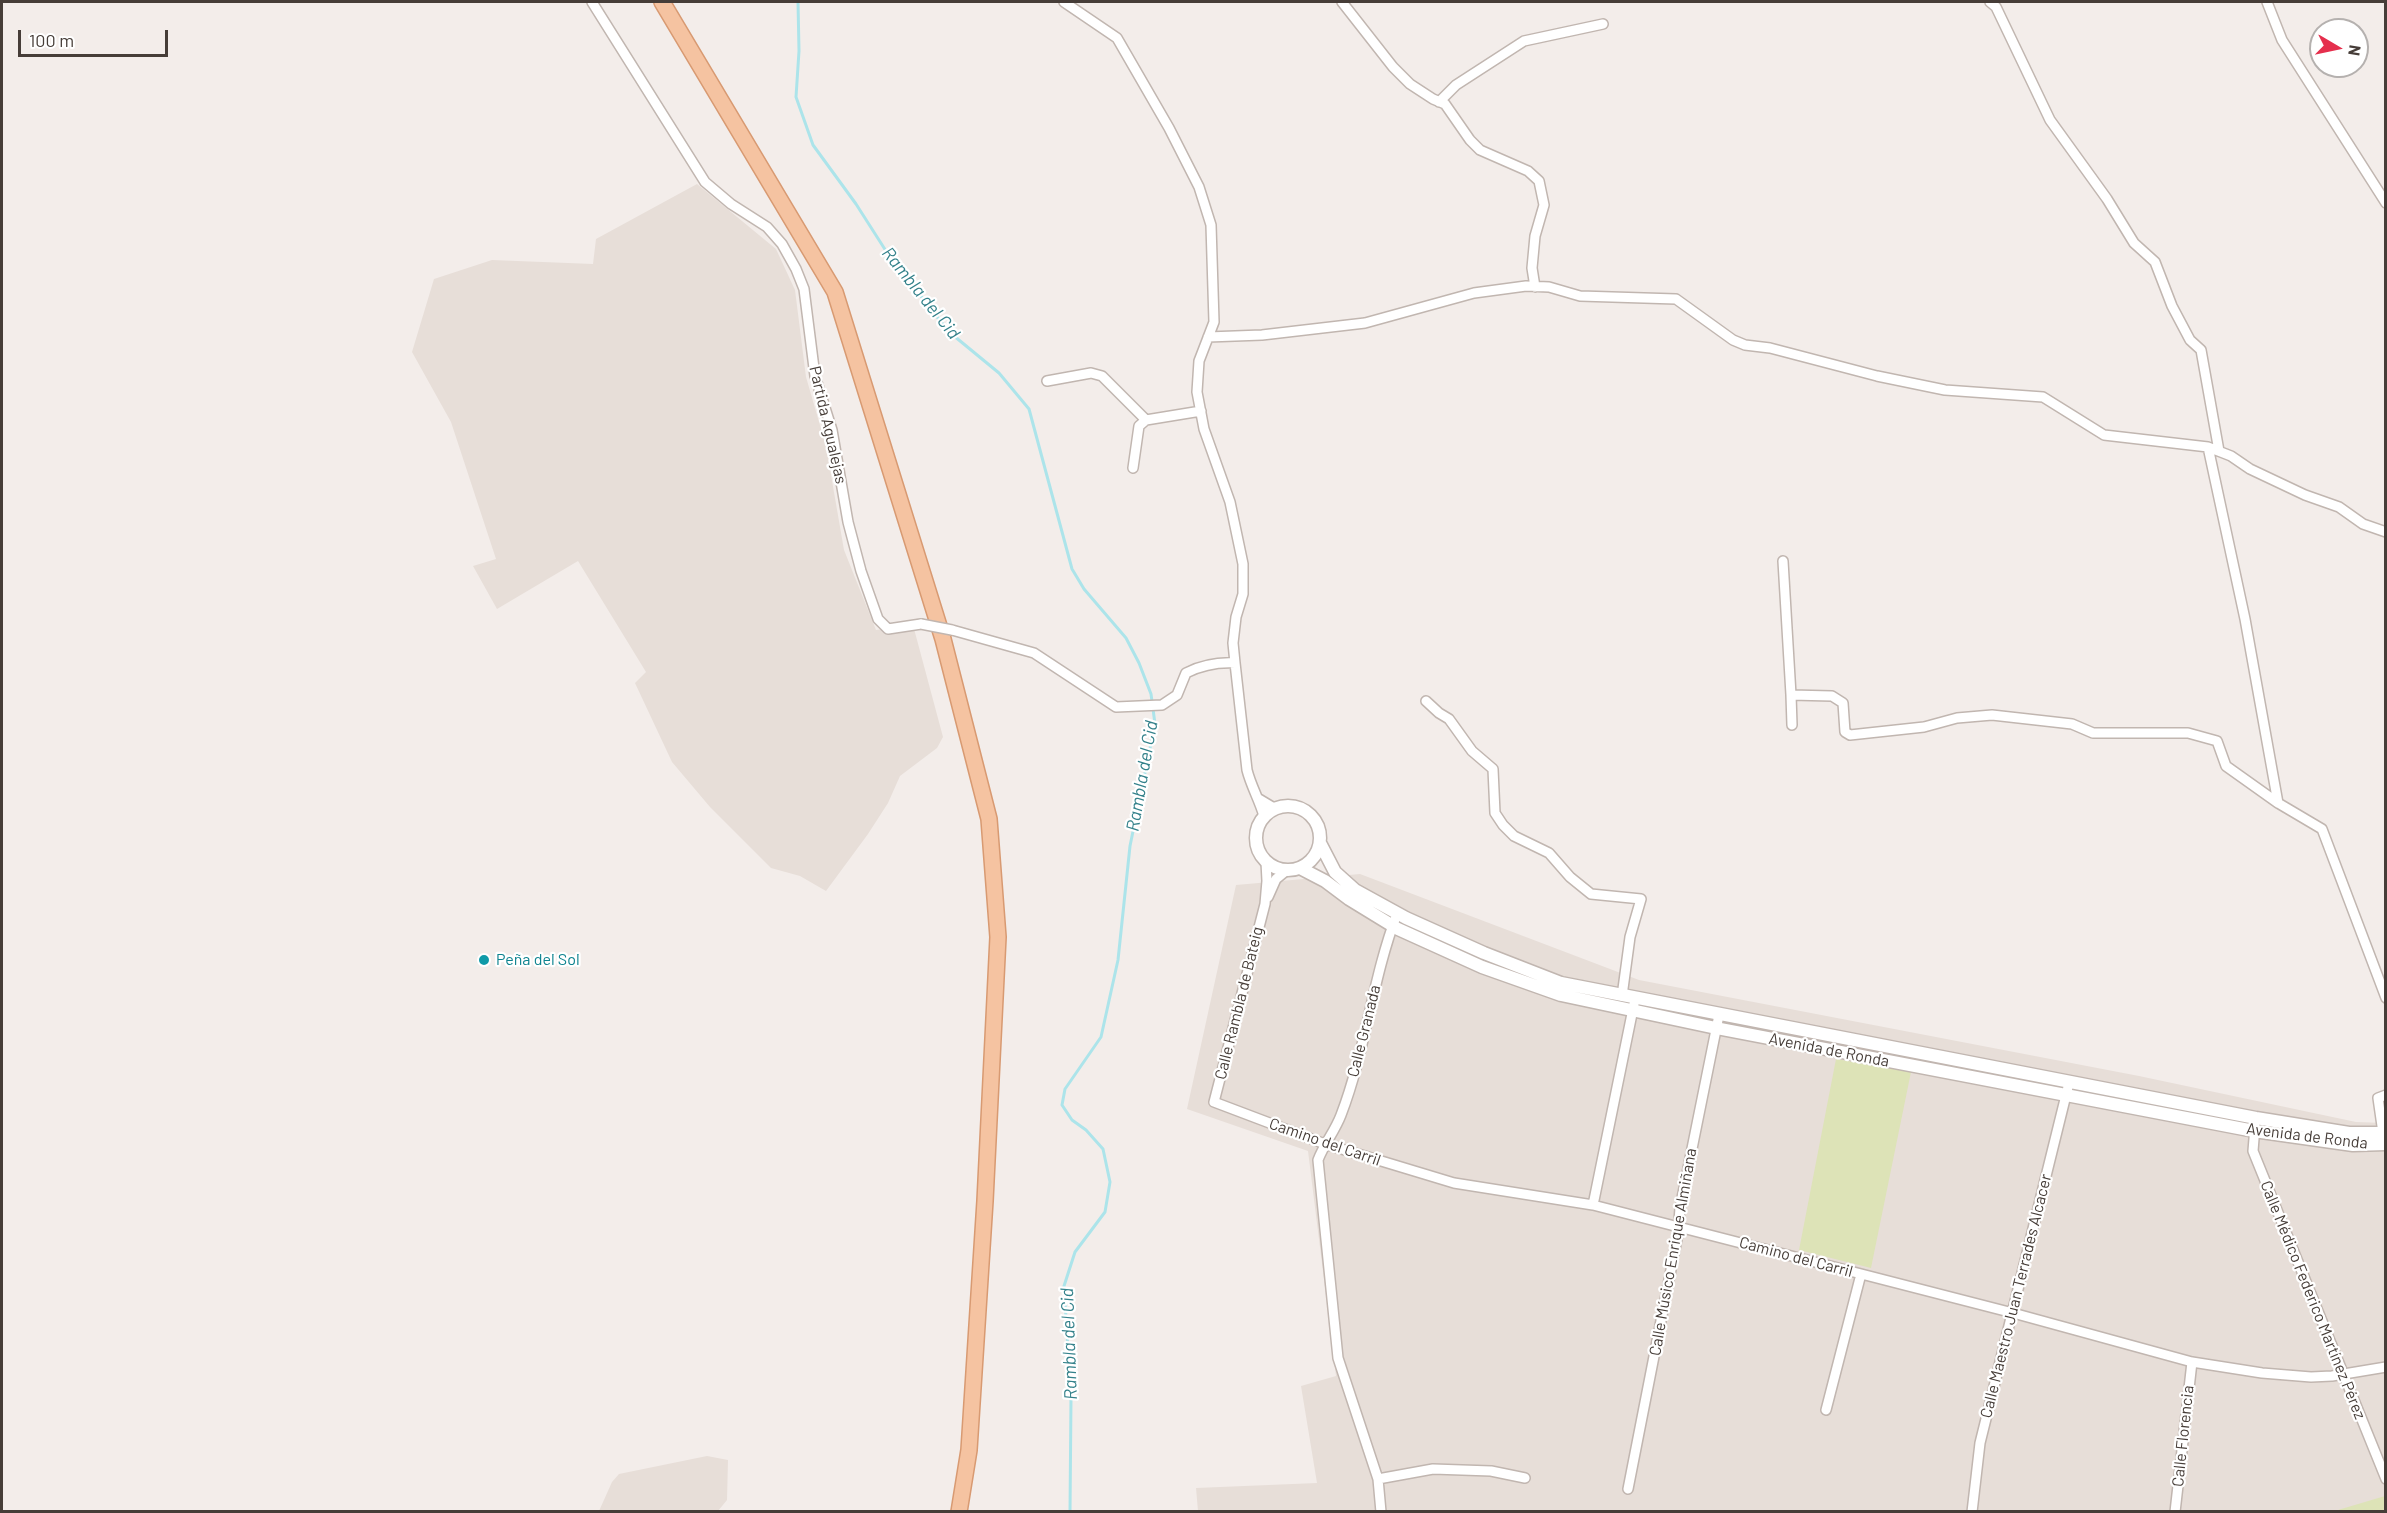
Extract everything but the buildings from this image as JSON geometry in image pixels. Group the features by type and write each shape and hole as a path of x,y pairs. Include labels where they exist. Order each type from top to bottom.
{"main road":[{"path":"662,2 835,292 943,639 989,819 998,949 986,1201 969,1450 959,1512"}],"street":[{"name":"Partida Agualejas","path":"592,2 705,182 726,200 767,227 782,244 790,258 804,289 815,376 832,430 848,522 861,571 879,619 888,629 921,624 952,630 1034,653 1116,707 1138,708 1162,705 1177,695 1186,673 1200,666 1235,663"},
{"path":"1064,2 1117,38 1169,128 1199,187 1211,225 1214,322 1199,361 1197,392 1204,429 1230,501 1243,564 1243,594 1236,616 1233,643 1247,770 1251,786 1259,799 1263,816"},
{"path":"1342,2 1393,67 1410,84 1445,104 1470,140 1480,150 1528,171 1539,181 1544,205 1535,236 1532,268 1535,287"},
{"path":"1990,2 1996,7 2050,120 2107,199 2134,243 2155,262 2172,306 2190,340 2201,350 2219,451"},
{"path":"2267,2 2282,40 2385,202"},
{"path":"1439,102 1456,85 1524,41 1603,24"},
{"path":"1208,337 1262,335 1365,323 1473,293 1535,287 1549,287 1580,296 1677,299 1733,340 1745,345 1770,348 1877,376 1945,390 2043,397 2104,435 2208,447 2305,495 2339,507 2363,524 2385,532"},
{"path":"1047,381 1091,373 1102,376 1146,420"},
{"path":"1133,468 1139,426 1146,420 1201,411"},
{"path":"2208,447 2245,619 2278,803"},
{"path":"1783,561 1792,725"},
{"path":"1791,695 1832,696 1839,699 1843,703 1845,732 1850,735 1924,727 1957,718 1992,715 2072,724 2093,733 2188,733 2217,741 2226,766 2278,803 2322,829 2385,998"},
{"path":"1426,701 1449,719 1472,751 1493,769 1495,813 1514,836 1549,853 1583,890 1601,895 1641,898 1630,937 1630,1001 1593,1205"},
{"path":"1259,799 1274,808"},
{"path":"1288,805 1302,808 1313,817 1319,829 1320,843 1313,858 1300,868 1287,870 1275,868 1266,862 1256,844 1258,824 1263,816 1274,808 1288,805"},
{"name":"Avenida de Ronda","path":"1320,843 1335,872 1355,890 1397,914 1484,953 1561,983 1630,1001 1716,1028 2066,1095 2255,1125"},
{"name":"Calle Rambla de Bateig","path":"1214,1102 1264,904 1267,880 1266,862"},
{"name":"Avenida de Ronda","path":"1300,868 1325,881 1392,926 1482,967 1551,992 1719,1015 2069,1083 2354,1145 2384,1137"},
{"name":"Calle Rambla de Bateig","path":"1264,904 1276,879 1287,870"},
{"name":"Calle Granada","path":"1324,1144 1341,1116 1385,948 1397,914"},
{"name":"Calle Músico Enrique Almiñana","path":"1628,1489 1719,1015"},
{"name":"Calle Maestro Juan Terrades Alcacer","path":"1972,1512 1980,1443 2069,1083"},
{"path":"2384,1137 2378,1098 2385,1095"},
{"name":"Camino del Carril","path":"1214,1102 1324,1144 1454,1183 1593,1205 2013,1313 2192,1362 2262,1373 2311,1377 2385,1368"},
{"name":"Calle Médico Federico Martínez Pérez","path":"2255,1125 2253,1151 2385,1479"},
{"path":"1324,1144 1318,1160 1338,1358 1378,1479 1381,1512"},
{"path":"1826,1410 1861,1274"},
{"name":"Calle Florencia","path":"2175,1512 2192,1362"},
{"path":"1378,1479 1433,1468 1491,1471 1525,1478"}],"shaded area":[{"path":"697,184 776,249 795,290 806,377 826,446 844,550 876,630 913,625 943,737 937,748 900,776 888,803 826,891 800,876 771,868 710,807 672,762 635,683 646,672 578,561 497,609 473,566 496,559 451,422 412,352 434,279 492,260 593,264 596,239"},
{"path":"1360,874 1639,980 2139,1076 2356,1122 2385,1123 2385,1511 1198,1511 1196,1488 1317,1483 1301,1386 1336,1376 1308,1151 1187,1109 1236,885"},
{"path":"707,1456 728,1460 727,1500 718,1511 599,1511 612,1482 619,1474"}],"green space":[{"path":"1836,1059 1911,1072 1871,1268 1799,1250"},
{"path":"2385,1496 2385,1511 2333,1511 2338,1510"}],"waterway":[{"name":"Rambla del Cid","path":"798,2 799,51 796,97 813,145 856,204 886,251 948,331 999,373 1029,409 1072,569 1084,589 1126,638 1151,694 1155,724 1130,846 1118,960 1101,1037 1065,1089 1062,1105 1072,1120 1086,1130 1103,1149 1110,1182 1105,1212 1075,1252 1064,1286 1071,1397 1070,1512"}],"place":[{"name":"Peña del Sol","path":"484,960"}]}
